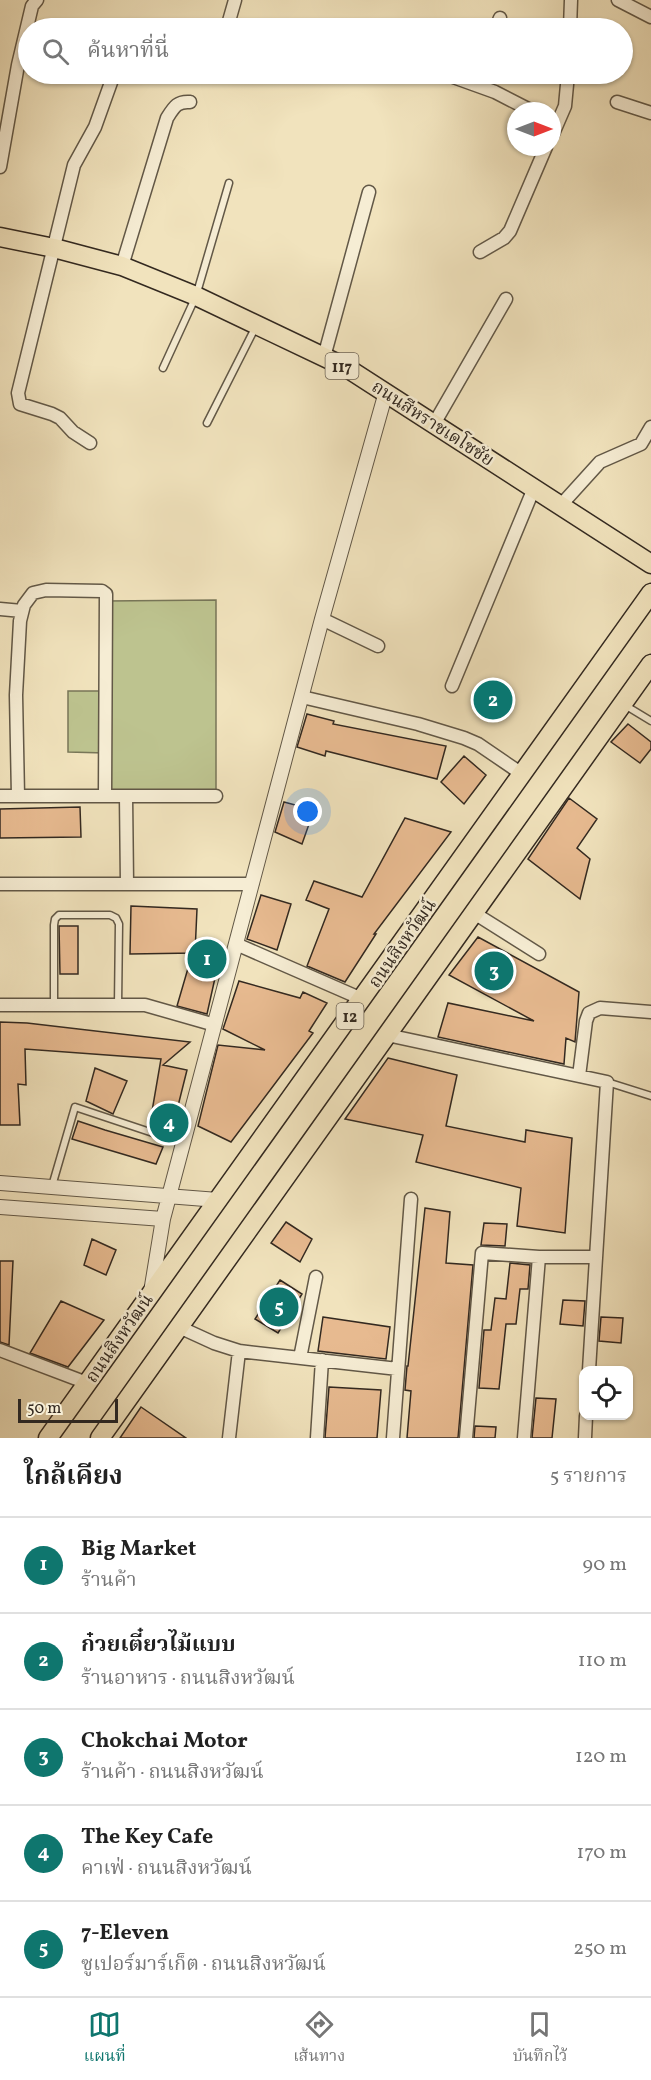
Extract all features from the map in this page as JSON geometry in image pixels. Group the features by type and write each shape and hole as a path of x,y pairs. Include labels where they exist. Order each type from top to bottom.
{"main road":[{"name":"ถนนสีหราชเดโชชัย","path":"0,237 123,266 196,296 346,368 651,564"},
{"name":"ถนนสิงหวัฒน์","path":"48,1438 651,594"},
{"name":"12","path":"100,1438 651,664"}],"street":[{"path":"29,18 32,6 37,0"},
{"path":"230,18 235,0"},
{"path":"570,18 571,0"},
{"path":"622,1 651,17"},
{"path":"0,168 18,65"},
{"path":"90,443 73,432 60,418 20,404 18,399 74,165 95,127 110,84"},
{"path":"488,84 517,102"},
{"path":"561,114 565,106 567,84"},
{"path":"123,266 167,118 175,105 190,102"},
{"path":"617,102 651,113"},
{"path":"480,252 504,238 510,231 542,156"},
{"path":"324,357 369,192"},
{"path":"434,424 506,299"},
{"path":"151,1292 163,1219 322,619 386,392"},
{"path":"561,505 600,462 641,444 651,427"},
{"path":"452,686 534,488"},
{"path":"18,796 16,695 22,611 29,598 37,591 102,591 106,594 105,796"},
{"path":"0,609 22,611"},
{"path":"322,619 378,646"},
{"path":"302,697 418,724 464,738 478,744 522,774"},
{"path":"0,796 216,795"},
{"path":"126,796 127,884"},
{"path":"0,884 252,884"},
{"path":"474,913 539,954"},
{"path":"236,944 362,999"},
{"path":"0,1005 148,1005 215,1025"},
{"path":"579,1076 589,1013 600,1008 651,1012"},
{"path":"387,1035 607,1082 589,1366"},
{"path":"0,1184 218,1200"},
{"path":"393,1438 411,1199"},
{"path":"0,1207 163,1219"},
{"path":"466,1438 482,1253 539,1257 596,1257"},
{"path":"524,1438 539,1257"},
{"path":"300,1358 316,1277"},
{"path":"179,1327 214,1343 239,1351 398,1369"},
{"path":"0,1350 87,1383"},
{"path":"229,1438 239,1351"},
{"path":"317,1438 322,1360"},
{"path":"585,1438 586,1420"}],"lane":[{"path":"163,368 196,296 229,183"},
{"path":"207,423 256,325"},
{"path":"623,704 651,721"},
{"path":"54,1005 55,919 59,915 110,915 116,918 119,924 118,1005"},
{"path":"607,1082 651,1096"},
{"path":"52,1187 75,1107 184,1143"}],"green space":[{"path":"216,600 216,796 105,796 105,753 68,752 68,691 105,691 106,601"}],"building":[{"path":"307,714 334,721 333,724 446,746 437,779 326,751 325,756 297,747"},
{"path":"628,724 651,742 651,749 640,763 611,742"},
{"path":"464,756 486,775 464,804 441,782"},
{"path":"569,798 597,819 577,848 590,859 580,899 528,859"},
{"path":"284,802 314,810 302,844 275,832"},
{"path":"80,807 81,837 0,838 0,809"},
{"path":"405,818 451,832 374,934 376,934 345,982 307,966 329,909 306,900 314,881 362,897"},
{"path":"261,895 291,904 277,950 247,939"},
{"path":"131,906 197,909 195,953 130,954"},
{"path":"59,926 78,926 78,974 60,974"},
{"path":"478,937 579,992 575,1042 566,1038 564,1064 438,1037 448,1003 534,1021 449,975"},
{"path":"191,958 217,969 207,1014 177,1006"},
{"path":"239,981 300,998 303,992 327,1003 309,1031 313,1033 231,1142 198,1126 218,1045 265,1050 223,1029"},
{"path":"0,1022 27,1023 190,1042 163,1065 187,1070 173,1126 151,1117 161,1059 25,1049 26,1085 18,1084 20,1125 0,1125"},
{"path":"388,1058 457,1075 446,1126 525,1142 526,1130 572,1138 565,1233 517,1226 521,1188 416,1162 423,1135 345,1119"},
{"path":"95,1068 127,1081 113,1114 86,1101"},
{"path":"78,1121 163,1147 156,1164 72,1139"},
{"path":"425,1208 450,1212 446,1263 473,1265 458,1438 407,1438 411,1391 405,1390"},
{"path":"286,1222 312,1239 300,1262 271,1243"},
{"path":"484,1223 507,1224 505,1246 481,1245"},
{"path":"92,1239 116,1250 106,1275 84,1265"},
{"path":"0,1261 13,1261 9,1345 0,1342"},
{"path":"510,1263 530,1265 528,1289 520,1289 516,1324 506,1324 499,1389 479,1388 484,1330 491,1330 495,1298 506,1299"},
{"path":"280,1280 302,1294 278,1333 255,1319"},
{"path":"563,1300 585,1301 583,1326 560,1324"},
{"path":"61,1301 104,1320 68,1367 30,1353"},
{"path":"323,1317 390,1327 386,1359 318,1351"},
{"path":"601,1317 623,1318 621,1343 599,1341"},
{"path":"329,1387 381,1390 377,1438 325,1438"},
{"path":"536,1398 556,1399 552,1438 532,1438"},
{"path":"141,1407 186,1438 120,1438"},
{"path":"475,1426 496,1427 495,1438 474,1438"}],"place":[{"name":"ก๋วยเตี๋ยวไม้แบบ","path":"493,700"},
{"name":"Big Market","path":"207,959"},
{"name":"Chokchai Motor","path":"494,971"},
{"name":"The Key Cafe","path":"169,1123"},
{"name":"7-Eleven","path":"279,1307"}]}
